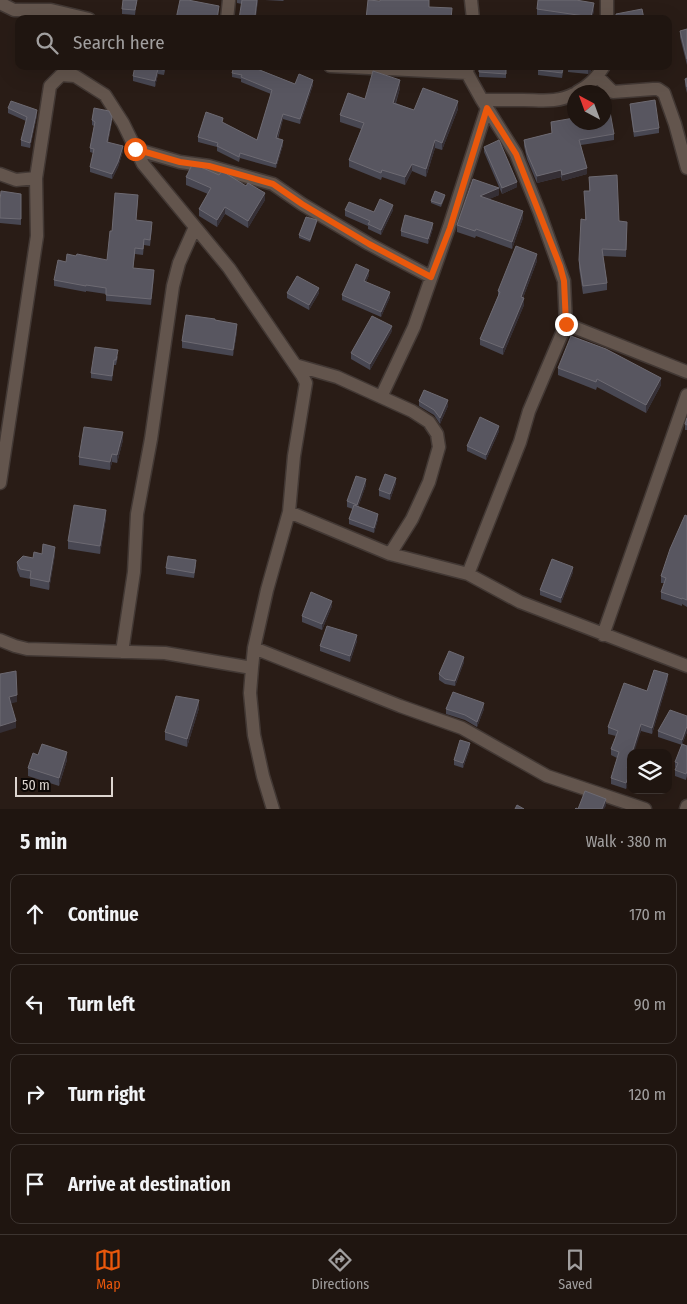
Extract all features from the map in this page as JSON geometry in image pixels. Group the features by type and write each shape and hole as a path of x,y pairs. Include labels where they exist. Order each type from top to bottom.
{"street":[{"path":"227,15 229,0"},
{"path":"471,0 473,15"},
{"path":"607,0 607,15"},
{"path":"0,2 14,10 51,10 72,15"},
{"path":"468,70 485,104 516,154 560,266 564,281 566,324 529,411 520,442 468,574"},
{"path":"588,85 601,71 613,92 658,89 664,93 687,168"},
{"path":"0,483 37,236 36,178 50,86 62,75 75,76 105,95 123,123 135,149 149,172 229,268 302,375 306,384 294,456 289,512 267,590 254,648 250,693 254,736 263,776 274,809"},
{"path":"485,104 525,100 550,101 567,98"},
{"path":"381,397 414,327 450,228 485,104"},
{"path":"135,149 180,162 209,166 273,184 302,204 369,244 431,277"},
{"path":"0,174 16,180 36,178"},
{"path":"122,652 134,572 137,514 151,439 173,286 179,263 195,227"},
{"path":"566,324 687,372"},
{"path":"295,365 337,377 412,411 429,422 438,434 439,446 429,482 412,519 390,554"},
{"path":"604,635 687,395"},
{"path":"289,512 390,554 468,574 520,602 687,666"},
{"path":"0,640 27,649 165,654 252,668"},
{"path":"254,648 400,706 462,728 547,776 646,809"}],"building":[{"path":"123,0 137,0 135,10 122,9"},
{"path":"180,0 219,6 218,15 177,15"},
{"path":"242,0 257,0 255,15 240,15"},
{"path":"368,0 429,0 429,7 452,8 451,15 366,15"},
{"path":"538,0 576,0 594,3 591,15 578,15 537,9"},
{"path":"642,9 643,15 616,15"},
{"path":"687,29 687,59 680,31"},
{"path":"134,70 158,70 155,81 133,76"},
{"path":"233,70 260,70 295,84 299,74 313,80 300,119 283,114 276,138 283,140 276,164 240,153 239,157 217,146 218,143 198,137 206,112 223,118 222,122 257,140 272,90 241,77 242,75 232,73"},
{"path":"479,70 506,70 506,74 479,72"},
{"path":"538,70 562,70 562,73"},
{"path":"373,71 400,80 393,103 414,110 423,88 458,101 442,143 435,140 426,169 412,164 405,177 382,170 381,173 349,160 364,123 340,115 348,93 365,99"},
{"path":"655,100 659,128 634,132 630,104"},
{"path":"11,101 37,110 30,143 21,140 27,117 8,108"},
{"path":"94,108 109,111 112,117 107,142 123,146 112,174 90,167 94,149 90,148 95,122 92,120"},
{"path":"567,119 567,130 612,130 612,123 614,134 579,140 587,168 562,175 561,170 537,176 527,153 524,140 552,133 551,122"},
{"path":"499,140 517,182 502,188 484,147"},
{"path":"192,165 219,175 222,171 246,186 248,183 265,193 248,221 225,207 217,220 199,209 211,188 186,177"},
{"path":"617,175 619,221 627,222 626,250 602,249 607,283 583,286 579,260 581,219 586,220 584,191 590,191 589,177"},
{"path":"473,179 499,188 480,196 523,211 512,242 476,229 475,231 457,225"},
{"path":"1,191 21,194 21,219 0,218"},
{"path":"435,191 445,195 441,204 431,201"},
{"path":"115,193 138,195 136,220 152,222 150,240 144,239 143,249 135,248 133,268 154,270 151,299 106,295 106,288 54,280 58,260 66,262 67,254 107,260 110,231 112,231"},
{"path":"380,199 393,205 381,230 368,224 370,221 345,210 349,202 374,212"},
{"path":"405,215 433,223 428,239 401,231"},
{"path":"306,217 317,220 310,240 299,235"},
{"path":"516,246 537,254 521,297 524,298 503,348 480,339 500,292 498,291"},
{"path":"356,264 369,270 364,281 390,292 381,312 342,295"},
{"path":"297,276 319,288 309,305 287,293"},
{"path":"186,315 237,324 233,350 182,341"},
{"path":"372,316 392,326 370,364 351,353"},
{"path":"571,336 606,349 661,378 646,405 597,379 596,382 558,368"},
{"path":"95,347 118,350 116,360 114,360 112,376 91,373"},
{"path":"424,390 448,400 440,418 434,410 419,401"},
{"path":"480,417 499,426 486,455 467,446"},
{"path":"84,427 123,432 117,455 112,454 110,462 79,457"},
{"path":"385,474 396,478 390,494 379,490"},
{"path":"356,476 366,479 357,505 347,501"},
{"path":"74,505 106,510 100,546 68,541"},
{"path":"354,505 378,514 374,528 349,519"},
{"path":"685,515 687,516 687,600 661,592 666,578 661,576 670,549"},
{"path":"43,544 55,547 49,582 30,578 31,571 20,569 17,562 23,556 33,558 34,552 42,554"},
{"path":"168,556 196,560 194,573 166,568"},
{"path":"552,559 573,567 561,598 540,590"},
{"path":"311,592 332,601 322,624 302,616"},
{"path":"327,626 357,635 350,656 320,646"},
{"path":"449,651 464,657 455,681 445,679 439,674"},
{"path":"654,670 668,674 652,728 641,724 633,749 627,749 626,783 611,778 619,752 611,749 618,731 608,727 624,683 647,691"},
{"path":"16,671 17,695 9,697 16,721 0,726 0,674"},
{"path":"453,692 484,703 477,722 465,715 446,709"},
{"path":"176,696 199,700 187,739 165,732"},
{"path":"670,710 687,716 687,726 682,740 658,731"},
{"path":"460,740 470,743 463,763 454,760"},
{"path":"42,744 67,752 59,778 28,768 33,753 38,755"},
{"path":"682,744 687,746 686,774 675,770 678,763 675,762"},
{"path":"585,791 606,799 602,809 578,809"},
{"path":"517,805 524,809 515,809"}],"route":[{"path":"135,149 180,162 209,166 273,184 302,204 369,244 431,277 450,228 487,108 516,154 560,266 564,281 566,324"}]}
